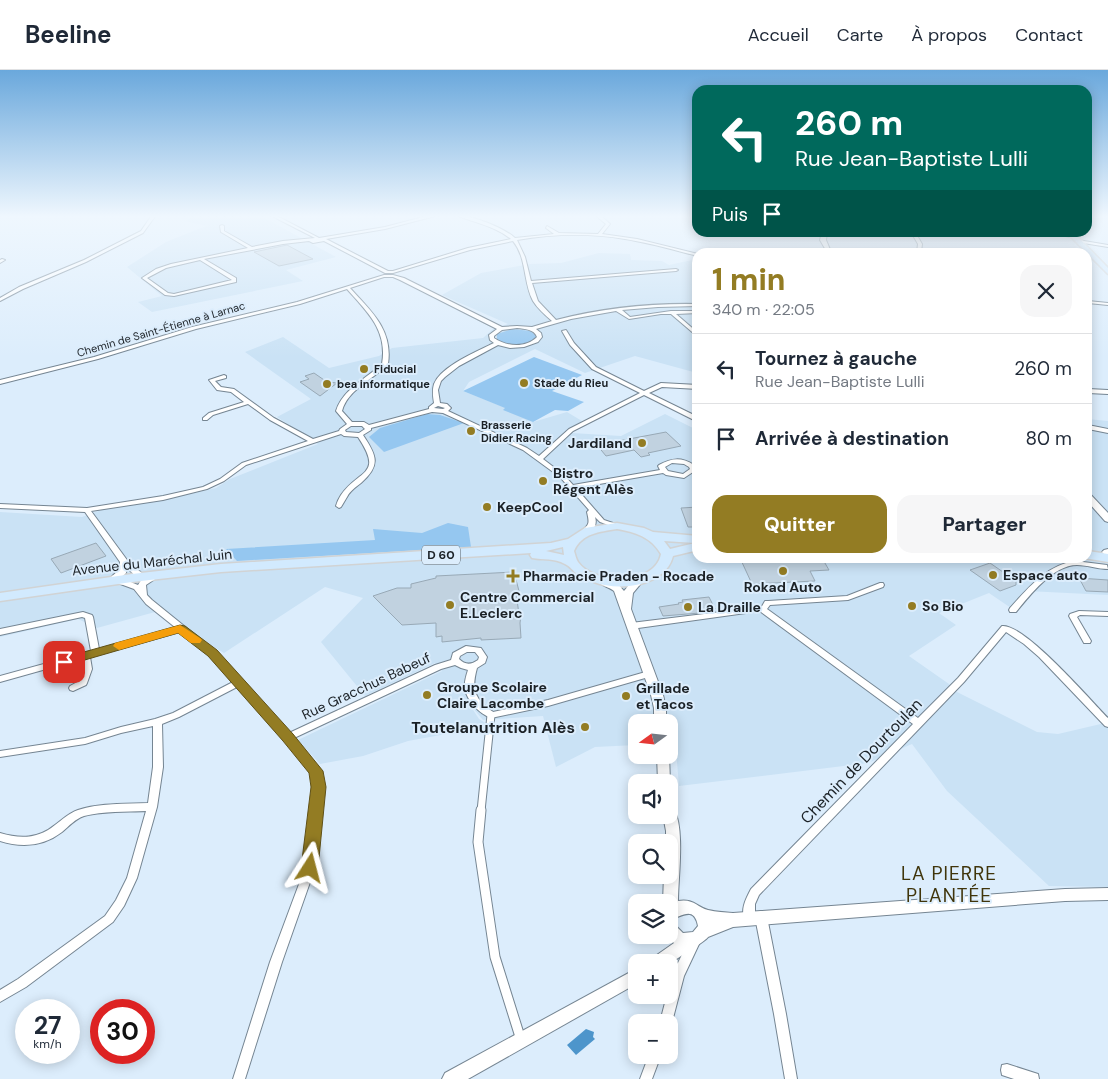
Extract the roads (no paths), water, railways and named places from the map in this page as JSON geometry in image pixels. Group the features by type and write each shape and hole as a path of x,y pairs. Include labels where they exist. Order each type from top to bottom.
{"main road":[{"path":"1098,262 1108,272"},
{"path":"617,526 642,531 653,536 662,544 666,554 663,567 657,573 638,581 625,583 599,580 580,572 569,560 569,547 572,541 584,532 617,526"},
{"path":"653,536 692,539"},
{"name":"Avenue du Maréchal Juin","path":"0,597 115,580 221,568 526,550 552,547 572,541"},
{"path":"666,554 692,548"},
{"path":"1092,551 1107,558"},
{"name":"Avenue du Maréchal Juin","path":"309,564 385,563 537,555 550,555 569,560"},
{"path":"1092,556 1107,558"}],"street":[{"path":"0,300 21,288 82,262"},
{"path":"186,262 171,265 144,278 167,294 174,295 234,281 234,279 206,262"},
{"path":"363,262 385,274 393,274 428,262"},
{"path":"523,262 531,282 534,300 554,322"},
{"path":"531,282 676,270"},
{"name":"Chemin de Saint-Étienne à Larnac","path":"0,382 96,358 194,328 298,303 348,288 385,274"},
{"path":"393,274 501,329"},
{"path":"348,288 382,328 387,349 385,364 345,397 340,404 339,411 350,424"},
{"path":"1092,302 1108,304"},
{"path":"532,329 554,322 618,310 654,305 692,305"},
{"path":"618,310 629,318 671,312 692,312"},
{"path":"671,312 692,331"},
{"path":"437,404 434,393 438,382 446,373 498,344 520,346 534,343 540,337 537,331 532,329 517,327 501,329 493,332 491,337 498,344"},
{"path":"564,331 572,344 594,368 692,417"},
{"path":"224,377 212,380 219,389 232,390 272,419 312,441"},
{"path":"540,459 571,430 661,385 692,387"},
{"path":"1092,391 1108,392"},
{"path":"205,419 211,414 249,402"},
{"path":"432,410 432,407 437,404 447,405 448,408 444,411"},
{"path":"0,506 88,510 163,498 205,488 222,480 244,464 342,432 350,424 359,423 369,427 432,410 444,411 511,441 540,459 562,476 602,521 617,526"},
{"path":"342,432 351,436 360,435 366,432 369,427"},
{"path":"1092,428 1108,431"},
{"path":"339,506 342,496 360,482 372,463 373,456 360,435"},
{"path":"572,487 663,471"},
{"path":"1092,501 1108,519"},
{"path":"584,532 591,528 593,522 587,506"},
{"path":"88,510 124,562 149,576 142,584 143,592 149,602"},
{"path":"1092,560 1107,558"},
{"path":"124,562 123,571 115,580 137,587 149,602 212,653 316,771 318,787 312,857 240,1079"},
{"path":"1013,610 1035,585 1064,565 1075,563"},
{"path":"599,580 612,584 619,590 649,674 660,708 660,714"},
{"path":"627,613 628,593 638,581"},
{"path":"764,610 768,603 848,598 880,585"},
{"path":"631,626 764,610 918,723"},
{"path":"0,632 83,614 89,617 91,654 88,669 83,684 73,688"},
{"path":"1087,640 1073,616 1079,614 1108,614"},
{"path":"0,679 180,628"},
{"name":"Chemin de Dourtoulan","path":"755,918 749,904 755,892 961,680 1005,628 1012,630 1030,646 1108,724"},
{"path":"478,650 483,657 482,661 472,666 462,666 457,662 456,655 460,651 478,650"},
{"name":"Rue Gracchus Babeuf","path":"288,737 438,667 457,662"},
{"path":"472,666 468,682 471,695 477,705 490,715 548,703 649,674"},
{"path":"0,754 78,743 121,730 157,722 176,715 239,682"},
{"path":"490,715 478,842 495,957 522,1041"},
{"path":"0,996 22,983 109,919 120,903 132,878 152,806 158,768 157,722"},
{"path":"0,837 14,843 27,841 49,835 66,820 84,812 152,806"},
{"path":"670,894 673,831 671,824"},
{"path":"671,886 686,906"},
{"path":"678,907 686,906 703,916 733,920 1065,895 1108,894"},
{"path":"672,954 687,936 705,921 703,916"},
{"path":"755,918 780,1014 791,1079"},
{"path":"687,936 733,920"},
{"path":"678,976 687,936"},
{"path":"451,1079 628,981"},
{"path":"646,1079 652,1064"},
{"path":"1007,1070 1033,1079"}],"place":[{"name":"Fiducial","path":"364,369"},
{"name":"Stade du Rieu","path":"524,383"},
{"name":"bea informatique","path":"327,384"},
{"name":"Brasserie Didier Racing","path":"471,431"},
{"name":"Jardiland","path":"642,443"},
{"name":"Bistro Régent Alès","path":"543,481"},
{"name":"KeepCool","path":"487,507"},
{"name":"Rokad Auto","path":"783,571"},
{"name":"Espace auto","path":"993,575"},
{"name":"Pharmacie Praden - Rocade","path":"513,576"},
{"name":"Centre Commercial E.Leclerc","path":"450,605"},
{"name":"So Bio","path":"912,606"},
{"name":"La Draille","path":"688,607"},
{"name":"Groupe Scolaire Claire Lacombe","path":"427,695"},
{"name":"Grillade et Tacos","path":"626,696"},
{"name":"Toutelanutrition Alès","path":"585,727"}],"district":[{"name":"LA PIERRE PLANTÉE","path":"949,884"}]}
